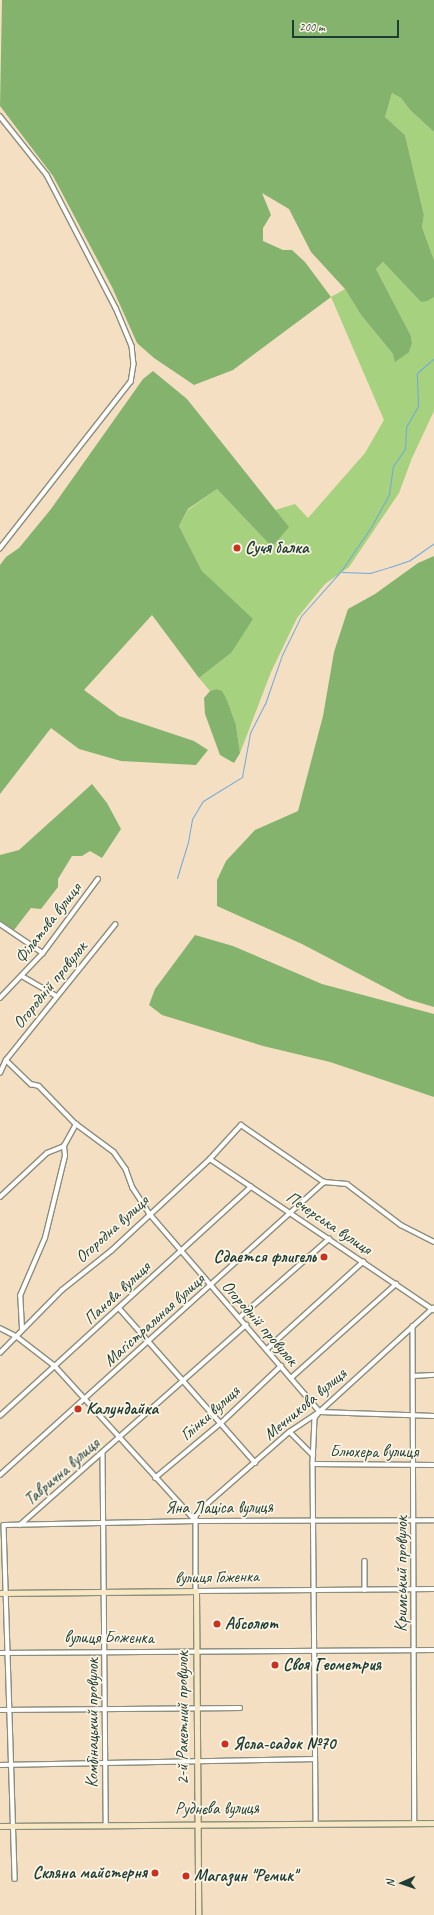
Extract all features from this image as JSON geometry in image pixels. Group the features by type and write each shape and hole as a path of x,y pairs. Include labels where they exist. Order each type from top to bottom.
{"street":[{"path":"0,116 47,175 116,308 132,346 134,364 131,382 0,549"},
{"name":"Філатова вулиця","path":"0,998 43,953 98,879"},
{"path":"0,924 43,953"},
{"name":"Огородній провулок","path":"115,925 56,996 6,1060 31,1084 38,1086 76,1124 114,1152 126,1170 132,1188 149,1213 211,1287 240,1318 320,1412"},
{"path":"22,976 56,996"},
{"path":"0,1064 6,1060"},
{"path":"0,1073 6,1060"},
{"path":"22,1329 20,1296 45,1238 65,1156 64,1146 76,1124"},
{"name":"Огородна вулиця","path":"0,1353 62,1290 111,1251 149,1213 210,1159 241,1125 324,1182"},
{"path":"0,1197 47,1152 64,1146"},
{"name":"Печерська вулиця","path":"210,1159 434,1309"},
{"path":"324,1182 347,1184 401,1225 434,1242"},
{"name":"Магістральная вулиця","path":"0,1475 292,1214 324,1182"},
{"name":"Панова вулиця","path":"0,1416 120,1309 251,1186"},
{"path":"240,1318 329,1239"},
{"path":"267,1349 363,1262"},
{"path":"291,1378 396,1284"},
{"path":"120,1309 256,1463"},
{"name":"Мечникова вулиця","path":"196,1521 196,1516 208,1503 290,1432 320,1412 434,1309"},
{"name":"Таврична вулиця","path":"20,1525 103,1454 121,1436 184,1382 246,1325"},
{"name":"Кримський провулок","path":"414,1326 413,1416 416,1465 416,1589 414,1650 415,1823"},
{"path":"0,1328 16,1336 55,1366 121,1436 155,1478 196,1521"},
{"name":"Глінки вулиця","path":"155,1478 221,1423 281,1366"},
{"path":"413,1376 434,1375"},
{"path":"316,1823 312,1590 314,1521 313,1455 315,1418 320,1412 434,1416"},
{"path":"290,1432 313,1455"},
{"name":"Комбінацький провулок","path":"103,1454 105,1523 104,1592 106,1652 104,1708 106,1824"},
{"name":"Блюхера вулиця","path":"313,1464 434,1465"},
{"name":"Яна Лаціса вулиця","path":"4,1525 196,1521 434,1520"},
{"path":"0,1521 4,1525 10,1764 15,1879"},
{"name":"2-й Ракетний провулок","path":"196,1521 198,1915"},
{"path":"365,1561 365,1590"},
{"name":"вулиця Гоженка","path":"0,1593 434,1589"},
{"name":"вулиця Боженка","path":"0,1653 434,1650"},
{"path":"0,1710 240,1708"},
{"path":"0,1765 198,1763 315,1759"},
{"name":"Руднєва вулиця","path":"0,1826 12,1824 434,1823"}],"green space":[{"path":"2,0 434,0 434,132 410,110 401,98 392,93 385,117 405,135 424,215 422,227 434,260 434,297 427,301 421,302 383,262 376,269 411,336 412,344 409,352 395,362 393,354 361,315 345,289 311,252 289,209 262,193 271,215 263,228 263,241 283,250 292,250 305,262 331,297 233,370 194,385 154,358 137,343 112,287 53,176 0,106"},
{"path":"392,93 401,98 410,110 434,132 434,260 422,227 424,215 405,135 385,117"},
{"path":"383,262 421,302 434,297 434,411 412,458 399,493 349,567 325,584 297,618 271,672 240,753 236,725 227,700 216,689 210,691 199,678 231,653 215,584 202,571 179,526 188,510 217,489 272,547 288,527 275,510 295,504 308,518 365,453 384,420 331,297 345,289 361,315 393,354 409,352 412,344 411,336 376,269"},
{"path":"153,371 187,399 289,527 272,547 217,489 188,509 179,526 202,571 253,619 231,653 199,678 152,615 84,690 119,716 194,741 208,750 196,765 121,761 79,749 51,728 0,794 0,565 6,557 19,548 51,509 143,379"},
{"path":"434,556 434,1007 407,999 302,944 217,906 217,880 226,861 255,830 298,811 323,716 334,652 348,609 375,594 418,563"},
{"path":"216,689 222,691 227,700 236,725 240,753 234,763 220,755 205,714 204,698 210,691"},
{"path":"92,784 107,803 121,829 102,858 90,851 82,856 72,856 58,879 58,887 41,909 31,908 14,930 0,921 0,855 19,850"},
{"path":"195,935 233,946 322,984 434,1014 434,1097 330,1062 263,1046 162,1015 149,1005 155,989"}],"waterway":[{"path":"177,878 188,842 192,819 203,801 242,777 250,733 265,704 282,655 301,616 341,571 371,527 389,494 393,466 405,449 406,427 418,406 417,373 434,358"},
{"path":"342,572 370,573 390,567 410,560 434,543"}],"place":[{"name":"Сучя балка","path":"237,548"},
{"name":"Сдается флигель","path":"324,1257"},
{"name":"Калундайка","path":"78,1409"},
{"name":"Абсолют","path":"217,1624"},
{"name":"Своя Геометрия","path":"275,1665"},
{"name":"Ясла-садок №70","path":"225,1744"},
{"name":"Скляна майстерня","path":"155,1873"},
{"name":"Магазин \"Ремик\"","path":"186,1876"}]}
